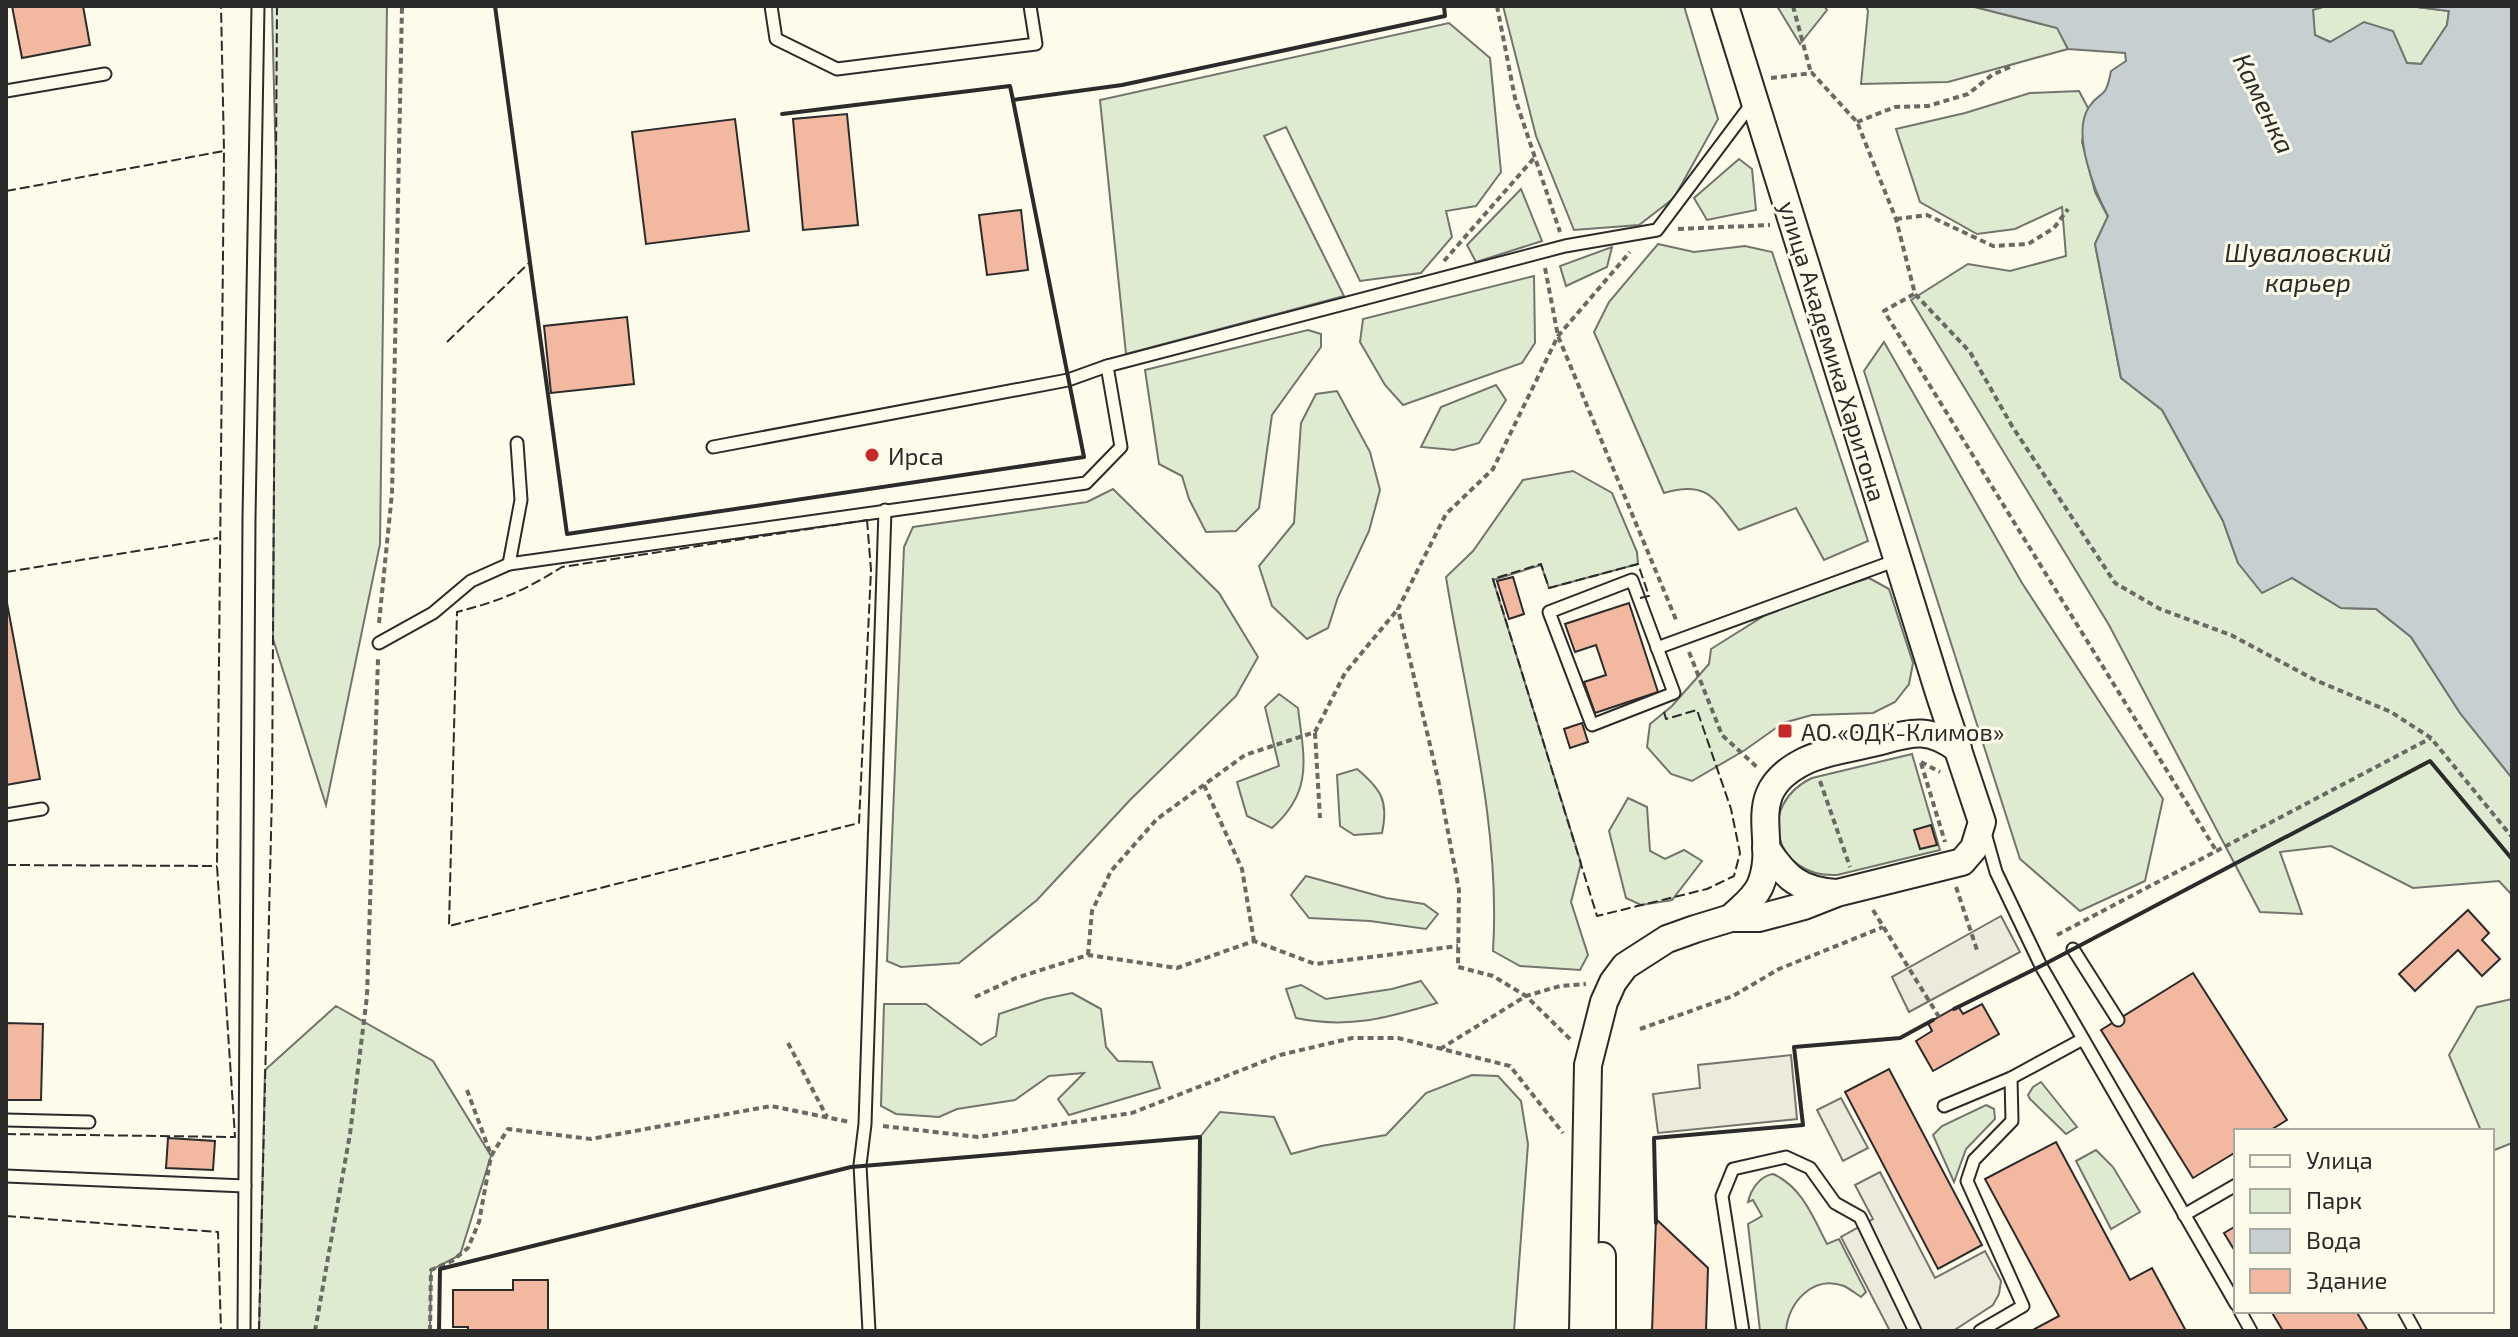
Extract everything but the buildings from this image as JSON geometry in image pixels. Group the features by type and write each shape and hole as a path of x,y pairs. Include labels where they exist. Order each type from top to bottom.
{"street":[{"name":"улица Академика Харитона","path":"1725,6 1982,822"},
{"path":"1918,743 1940,696"},
{"path":"1731,918 1759,889 1766,848 1763,816 1776,784 1791,769 1813,758 1918,743 1939,737 1958,749"},
{"path":"1583,1331 1588,1036 1613,982 1625,966 1667,939 1731,918 1759,918 1849,890 1962,862 1979,839 1982,822"},
{"path":"1766,848 1790,879 1816,892 1849,890"},
{"path":"1588,1036 1605,1064 1602,1331"}],"lane":[{"path":"244,1331 249,534 258,6"},
{"path":"771,6 776,39 837,69 1036,44 1030,6"},
{"path":"6,91 105,74"},
{"path":"713,447 1068,380 1107,366 1565,246 1657,230 1752,91"},
{"path":"379,643 433,613 471,581 509,564 1086,483 1121,447 1107,366"},
{"path":"509,564 521,500 517,443"},
{"path":"869,1331 860,1165 865,1124 885,510"},
{"path":"1657,648 1898,560"},
{"path":"1632,580 1657,648 1674,693 1592,725 1549,612 1632,580"},
{"path":"6,815 42,809"},
{"path":"1982,822 1996,872 2041,966 2234,1301"},
{"path":"2073,949 2118,1020"},
{"path":"1944,1106 2011,1078 2083,1039"},
{"path":"1980,1331 2023,1306 1967,1181 1974,1160 2012,1121 2011,1078"},
{"path":"6,1120 89,1122"},
{"path":"1743,1331 1722,1196 1733,1169 1786,1157 1810,1168 1835,1203 1860,1217 1915,1331"},
{"path":"6,1176 245,1186"},
{"path":"2184,1215 2234,1186"},
{"path":"2241,1313 2251,1331"},
{"path":"2405,1313 2415,1331"}],"path":[{"path":"315,1331 350,1134 367,996 381,590 392,493 402,6"},
{"path":"1497,6 1515,98 1565,246"},
{"path":"1793,6 1812,73 1857,122 1896,219 1915,294 1970,352 2012,426 2115,583 2160,609 2231,635 2315,680 2391,712 2431,738 2512,837"},
{"path":"1857,122 1895,107 1928,106 1968,94 1992,75 2014,65"},
{"path":"1752,91 1812,73"},
{"path":"1425,282 1535,157"},
{"path":"1896,219 1927,215 1993,246 2028,244 2054,228 2068,209"},
{"path":"1320,818 1315,732 1345,673 1398,609 1446,514 1493,469 1558,336 1622,258 1657,230 1780,224"},
{"path":"1543,252 1558,336 1722,735 1776,784"},
{"path":"1915,294 1884,311 2217,852"},
{"path":"1398,609 1438,779 1459,890 1458,967 1493,976 1526,996 1566,1037 1588,1036"},
{"path":"1088,955 1092,911 1111,871 1157,819 1245,755 1315,732"},
{"path":"2057,935 2431,738"},
{"path":"1918,743 1946,849"},
{"path":"1813,758 1851,872 1849,890 1883,927 1939,1017"},
{"path":"1204,785 1242,869 1254,941"},
{"path":"1954,882 1978,953"},
{"path":"1640,1029 1733,996 1779,969 1883,927"},
{"path":"975,997 1016,978 1088,955 1177,968 1254,941 1315,964 1458,946"},
{"path":"1440,1049 1526,996 1560,986 1591,984"},
{"path":"430,1331 431,1270 452,1261 468,1248 479,1222 491,1156 508,1129 591,1139 771,1106 865,1124 978,1137 1132,1113 1280,1055 1352,1038 1398,1038 1510,1066 1565,1136"},
{"path":"788,1043 827,1117"},
{"path":"467,1090 491,1156"}],"green space":[{"path":"272,6 387,6 380,544 326,805 273,639 276,171"},
{"path":"1503,6 1684,6 1718,119 1674,198 1639,225 1574,230 1536,136"},
{"path":"1777,6 1824,6 1827,10 1800,44"},
{"path":"1866,6 1971,6 2058,28 2068,49 1948,82 1861,84"},
{"path":"2326,6 2409,6 2449,11 2447,25 2421,64 2366,54 2314,35 2313,9"},
{"path":"1449,23 1490,58 1501,172 1476,206 1446,211 1452,237 1421,273 1360,281 1286,127 1264,136 1344,296 1126,354 1100,100"},
{"path":"2079,91 2088,108 2082,142 2095,192 2108,217 2095,244 2121,378 2162,410 2223,521 2238,563 2292,578 2341,608 2376,609 2411,637 2460,713 2512,778 2512,895 2499,881 2413,888 2331,846 2280,852 2302,914 2260,912 2109,625 1911,300 1968,264 2010,271 2066,256 2062,207 2015,229 1977,234 1920,202 1896,129 1965,113 2030,93"},
{"path":"1739,159 1752,169 1756,210 1707,220 1694,198"},
{"path":"1521,189 1542,241 1476,262 1467,245"},
{"path":"1658,244 1694,252 1745,246 1772,252 1868,541 1824,560 1796,508 1739,530 1709,495 1691,489 1664,493 1594,332 1609,302"},
{"path":"1612,247 1607,267 1566,286 1560,266"},
{"path":"1534,276 1535,343 1522,363 1403,405 1385,385 1360,342 1363,319"},
{"path":"1308,330 1321,334 1321,347 1272,415 1259,508 1236,531 1206,532 1189,499 1182,476 1159,464 1145,370"},
{"path":"1884,342 2022,583 2163,799 2145,881 2080,911 2020,859 1864,371"},
{"path":"1496,385 1506,400 1479,443 1454,450 1421,447 1441,407"},
{"path":"1337,391 1370,452 1380,490 1369,531 1338,597 1328,628 1307,639 1272,606 1259,566 1294,523 1301,423 1316,394"},
{"path":"1573,471 1612,493 1637,552 1638,564 1549,588 1541,565 1493,580 1581,863 1571,902 1588,955 1580,970 1520,966 1493,951 1492,857 1487,810 1446,577 1473,551 1523,480"},
{"path":"1113,489 1219,593 1258,657 1236,696 1130,800 1037,900 959,963 901,967 887,961 904,547 913,527 1087,502"},
{"path":"1869,578 1889,589 1913,663 1909,684 1895,702 1873,713 1812,715 1783,723 1692,781 1671,774 1647,747 1650,724 1672,706 1709,664 1711,649 1775,609"},
{"path":"1279,694 1298,708 1303,773 1295,801 1272,828 1247,816 1237,782 1279,766 1265,707"},
{"path":"1912,754 1940,850 1837,875 1816,873 1798,865 1786,853 1778,821 1783,805 1794,790 1812,778"},
{"path":"1357,769 1381,796 1384,812 1382,833 1354,835 1340,826 1337,775"},
{"path":"1628,798 1647,807 1650,851 1665,859 1684,850 1702,861 1672,900 1641,905 1626,898 1609,831"},
{"path":"1306,876 1386,898 1424,904 1438,914 1426,929 1370,921 1309,918 1291,895"},
{"path":"1421,981 1437,1003 1351,1022 1296,1018 1286,989 1301,985 1326,999 1392,989"},
{"path":"1072,993 1101,1009 1106,1047 1118,1061 1152,1062 1160,1088 1069,1115 1058,1099 1084,1073 1049,1076 1015,1100 957,1109 939,1117 896,1114 881,1106 884,1004 926,1004 981,1045 996,1036 999,1014"},
{"path":"2512,999 2512,1143 2494,1150 2494,1129 2480,1129 2449,1055 2477,1007"},
{"path":"336,1006 433,1061 491,1156 460,1255 431,1270 430,1331 259,1331 265,1070"},
{"path":"1472,1075 1498,1076 1521,1101 1528,1144 1514,1331 1198,1331 1200,1137 1220,1112 1274,1117 1291,1154 1386,1135 1426,1093"},
{"path":"2041,1082 2077,1127 2066,1134 2028,1095"},
{"path":"1986,1105 1994,1109 1995,1119 1966,1149 1954,1182 1933,1135 1942,1126"},
{"path":"2096,1150 2113,1167 2140,1212 2111,1229 2076,1161"},
{"path":"1773,1174 1799,1195 1827,1244 1839,1239 1866,1292 1861,1297 1844,1286 1822,1284 1797,1301 1786,1331 1760,1331 1748,1224 1762,1216 1753,1200 1748,1202 1757,1184"}],"shaded area":[{"path":"2001,916 2020,952 1909,1012 1892,977"},
{"path":"1791,1055 1797,1119 1658,1133 1653,1094 1700,1088 1698,1065"},
{"path":"1841,1098 1868,1148 1843,1161 1817,1110"},
{"path":"1880,1172 1935,1278 1985,1251 2001,1281 1993,1305 1953,1331 1890,1331 1841,1237 1873,1219 1855,1185"}],"water":[{"name":"Шуваловский карьер","path":"1971,6 2326,6 2313,10 2315,35 2330,42 2364,22 2393,31 2407,63 2421,64 2447,25 2449,11 2409,6 2512,6 2512,778 2460,713 2411,637 2376,609 2341,608 2292,578 2262,593 2238,563 2223,521 2162,410 2121,378 2095,244 2108,216 2087,162 2083,132 2089,107 2105,91 2111,71 2126,61 2125,53 2068,49 2057,28"}],"fence":[{"path":"6,1134 235,1137 217,866 224,151 221,6"},
{"path":"259,1331 272,793 277,6"},
{"path":"6,191 224,151"},
{"path":"447,342 530,262"},
{"path":"867,520 871,570 859,823 449,926 457,612 511,594 562,567 867,520"},
{"path":"6,572 218,538"},
{"path":"1640,598 1649,596 1638,564 1549,588 1541,564 1493,579 1597,916 1707,889 1734,876 1740,853 1731,809 1697,710 1666,719 1663,708"},
{"path":"6,865 217,866"},
{"path":"6,1216 218,1232 221,1331"}],"wall":[{"path":"495,6 567,534 1084,457 1013,100 1122,85 1445,16 1444,6"},
{"path":"782,114 1010,86 1013,100"},
{"path":"1954,1009 2430,761 2512,859"},
{"path":"1656,1223 1654,1138 1803,1125 1794,1047 1900,1038 1933,1020"},
{"path":"439,1331 440,1269 851,1167 1200,1137 1198,1331"}],"place":[{"name":"Ирса","path":"872,455"},
{"name":"АО «ОДК-Климов»","path":"1785,731"}],"water label":[{"name":"Каменка","path":"2265,103"}]}
